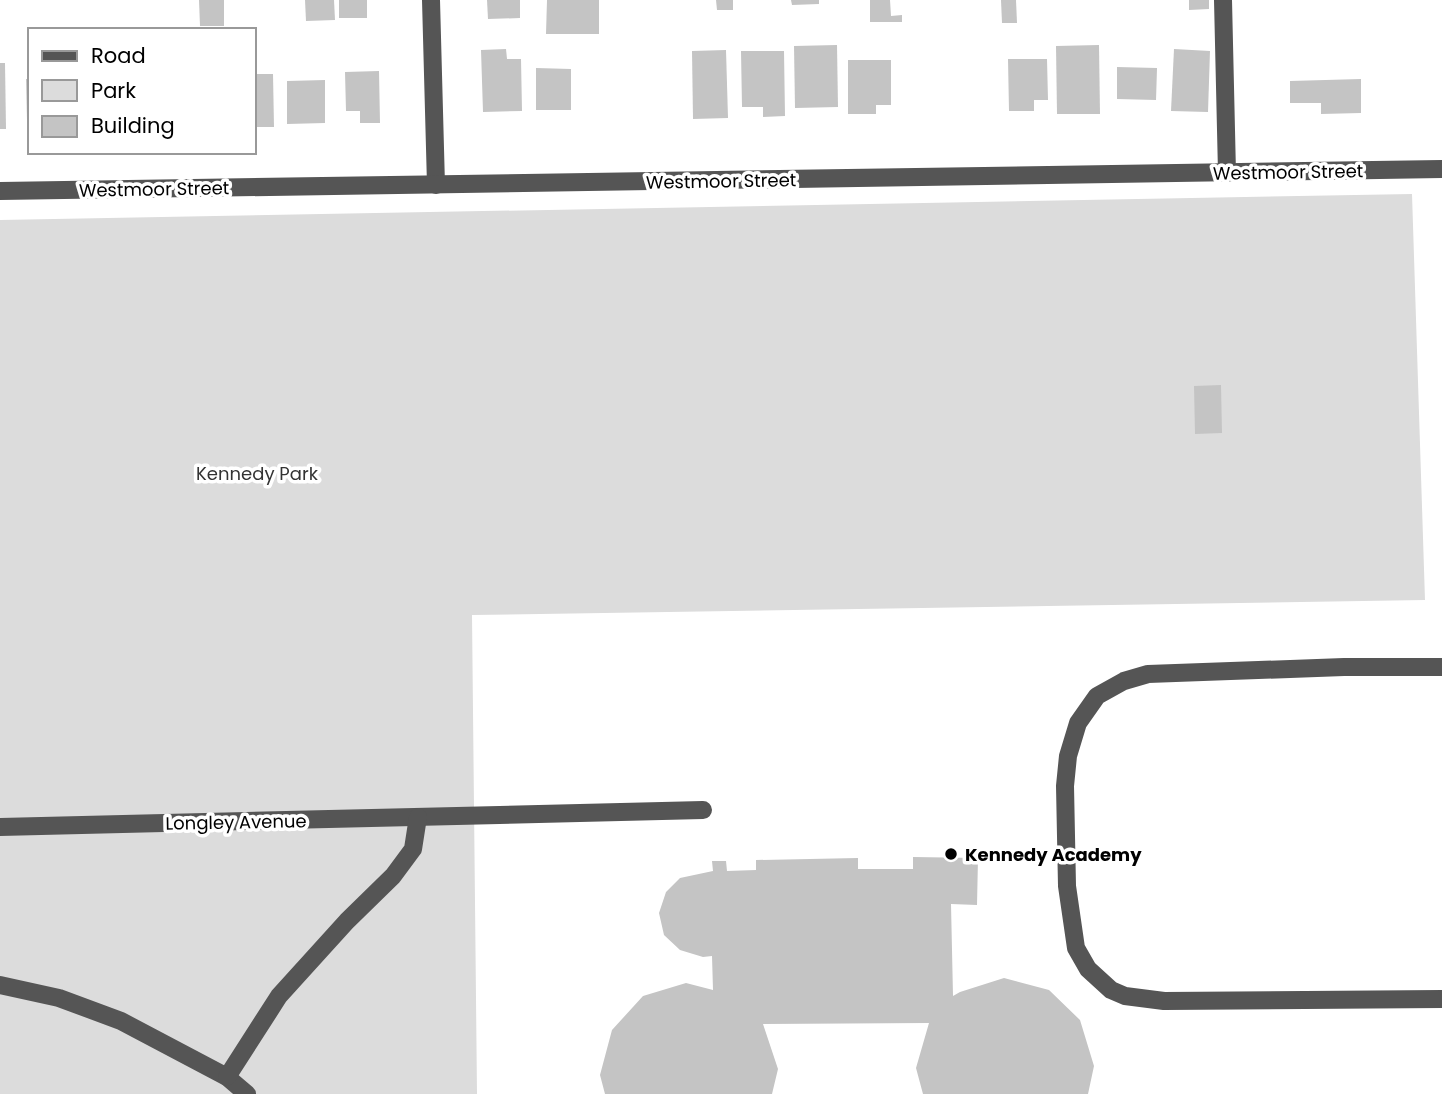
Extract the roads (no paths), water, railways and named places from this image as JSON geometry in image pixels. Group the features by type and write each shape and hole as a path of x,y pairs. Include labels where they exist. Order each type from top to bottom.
{"street":[{"path":"431,0 436,185"},
{"path":"1223,0 1227,173"},
{"name":"Westmoor Street","path":"0,191 1442,169"},
{"path":"1442,667 1148,674 1124,681 1097,696 1078,723 1068,756 1065,786 1067,886 1076,948 1088,969 1111,990 1125,996 1164,1001 1442,999"},
{"name":"Longley Avenue","path":"0,827 703,810"},
{"path":"227,1077 279,996 347,921 393,876 413,849 418,817"},
{"path":"0,985 59,998 102,1013 227,1077 247,1094"}],"place":[{"name":"Kennedy Academy","path":"951,854"}],"park label":[{"name":"Kennedy Park","path":"257,473"}]}
